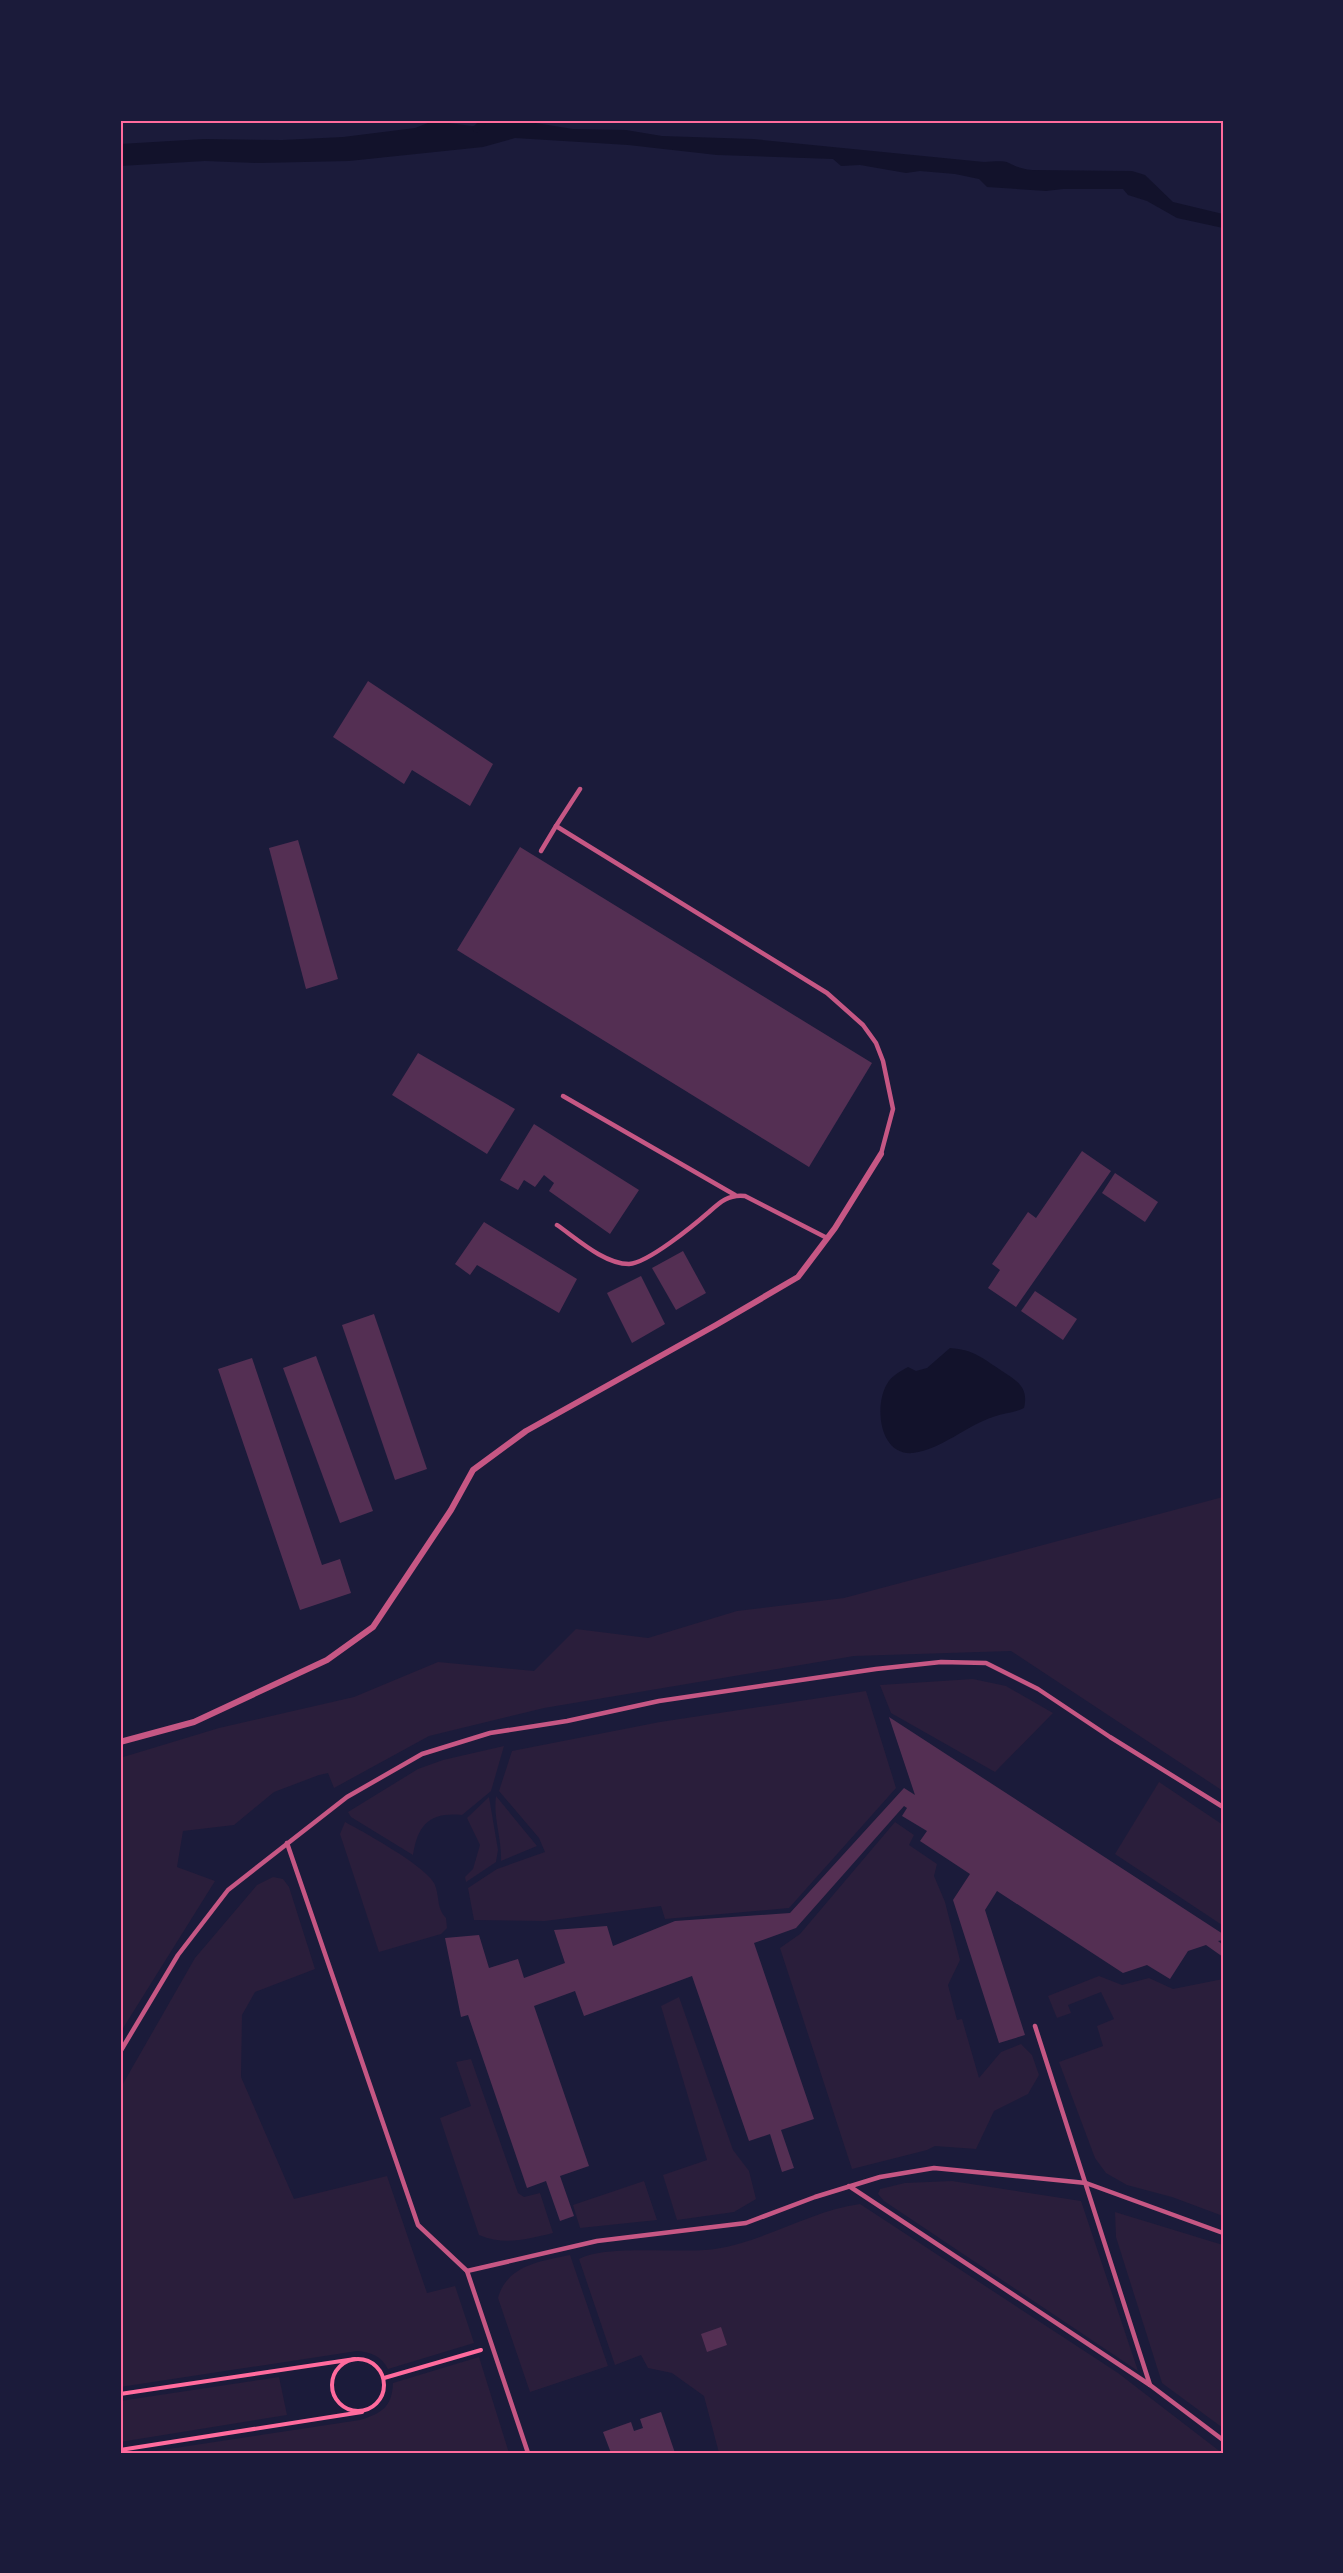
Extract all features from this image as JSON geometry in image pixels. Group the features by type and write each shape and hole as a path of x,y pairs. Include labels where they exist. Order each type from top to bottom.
{"street":[{"path":"120,1742 194,1722 327,1660 373,1627 451,1510 473,1470 526,1431 716,1326 798,1277 827,1238 881,1154"}],"lane":[{"path":"541,851 580,789"},
{"path":"556,826 827,993 863,1025 876,1044 883,1061 893,1109 881,1154"},
{"path":"563,1096 735,1195 745,1196 827,1238"},
{"path":"557,1225 600,1255 629,1264 650,1256 695,1224 720,1202 735,1195"},
{"path":"120,2052 178,1955 228,1890 347,1797 422,1754 490,1733 567,1721 658,1701 876,1670 941,1662 986,1663 1038,1689 1223,1807"},
{"path":"287,1842 418,2225 467,2271 528,2453"},
{"path":"1035,2026 1150,2385"},
{"path":"467,2271 597,2241 746,2223 815,2196 849,2186 880,2177 934,2168 1086,2183 1223,2233"},
{"path":"849,2186 1150,2385 1223,2440"}],"path":[{"path":"384,2378 493,2346"},
{"path":"355,2359 341,2365 333,2378 333,2393 341,2405 354,2412 362,2412"},
{"path":"120,2394 355,2359 369,2361 381,2371 384,2378 384,2393 380,2400 369,2410 362,2412 120,2450"}],"shaded area":[{"path":"491,120 517,120 573,129 626,130 662,136 753,139 1003,162 1032,170 1132,171 1145,175 1173,202 1223,214 1223,228 1177,218 1147,201 1128,195 1123,189 1046,191 987,187 979,179 955,174 920,171 906,173 860,165 841,166 833,159 717,155 628,145 515,138 483,147 349,161 259,163 205,161 120,166 120,144 204,139 282,140 343,137 415,128 433,121 472,126 484,125"},
{"path":"950,1348 978,1355 1017,1382 1025,1395 1024,1408 983,1421 924,1451 902,1452 886,1438 882,1428 881,1404 887,1384 894,1376 908,1367 916,1371 927,1368"},
{"path":"1223,1497 1223,1791 1011,1651 854,1656 544,1708 429,1736 334,1788 328,1773 319,1775 274,1792 234,1825 183,1831 177,1867 215,1881 120,2033 120,1758 219,1728 354,1697 438,1662 534,1671 576,1629 648,1638 737,1611 844,1598"},
{"path":"973,1679 1006,1686 1053,1713 995,1772 891,1713 880,1685"},
{"path":"866,1691 896,1788 789,1908 665,1919 661,1906 545,1921 474,1920 468,1888 497,1869 545,1852 539,1838 499,1791 512,1751 660,1722"},
{"path":"504,1746 491,1791 462,1815 442,1816 427,1822 418,1835 413,1855 351,1817 348,1812 418,1769 443,1760"},
{"path":"1159,1782 1223,1825 1222,1925 1115,1854"},
{"path":"496,1796 537,1846 501,1861 496,1812"},
{"path":"489,1797 498,1850 496,1862 466,1882 465,1877 473,1869 480,1845 467,1818"},
{"path":"345,1822 393,1850 419,1868 434,1883 441,1910 446,1918 447,1928 441,1934 379,1952 340,1834"},
{"path":"895,1822 914,1835 909,1845 937,1864 934,1876 945,1902 960,1960 948,1985 957,2020 962,2019 979,2078 1001,2052 1021,2044 1032,2055 1039,2075 1028,2094 994,2111 976,2149 935,2146 852,2169 780,1948 800,1934"},
{"path":"273,1877 283,1879 289,1887 315,1969 255,1992 242,2015 241,2077 294,2199 387,2176 427,2293 455,2286 474,2343 388,2369 375,2356 357,2351 120,2387 120,2089 195,1958 257,1885"},
{"path":"1099,1976 1122,1985 1149,1978 1173,1989 1223,1979 1223,2216 1172,2197 1127,2185 1106,2173 1095,2158 1059,2062 1103,2046 1097,2026 1114,2019 1101,1992 1068,2005 1071,2013 1057,2018 1048,1996"},
{"path":"679,1997 733,2150 749,2171 756,2199 734,2212 677,2220 663,2175 707,2160 661,2006"},
{"path":"471,2059 518,2193 524,2197 540,2193 553,2233 507,2241 479,2235 440,2118 471,2106 456,2062"},
{"path":"644,2181 657,2220 580,2228 573,2205"},
{"path":"952,2181 1081,2201 1138,2371 884,2201 878,2194 880,2189 905,2183"},
{"path":"860,2204 1118,2373 1222,2453 719,2453 704,2396 672,2373 648,2368 641,2355 615,2365 579,2259 591,2254 607,2252 715,2249 752,2240 823,2213"},
{"path":"1115,2212 1223,2245 1223,2428 1162,2383 1116,2237"},
{"path":"570,2255 608,2366 530,2392 498,2298 502,2287 517,2271 526,2266"},
{"path":"479,2357 509,2453 142,2453 360,2420 384,2408 391,2398 393,2383"},
{"path":"279,2377 287,2415 120,2442 120,2401"}],"building":[{"path":"368,681 493,764 470,806 412,770 404,784 333,737"},
{"path":"298,840 338,979 306,989 269,848"},
{"path":"520,847 872,1063 809,1167 457,950"},
{"path":"418,1053 515,1109 487,1154 392,1095"},
{"path":"534,1124 639,1190 610,1234 549,1191 554,1183 544,1175 535,1187 524,1180 518,1190 500,1180"},
{"path":"1082,1151 1111,1171 1016,1307 988,1288 1000,1270 992,1264 1028,1212 1036,1218"},
{"path":"1115,1173 1158,1202 1145,1222 1102,1193"},
{"path":"484,1222 577,1279 559,1313 477,1265 470,1275 455,1264"},
{"path":"683,1251 706,1293 676,1310 652,1268"},
{"path":"641,1276 665,1324 632,1343 607,1293"},
{"path":"1035,1291 1077,1319 1063,1340 1021,1311"},
{"path":"374,1314 427,1469 395,1480 342,1325"},
{"path":"316,1356 373,1511 340,1523 283,1368"},
{"path":"252,1358 322,1565 340,1559 351,1593 300,1610 218,1369"},
{"path":"889,1717 1223,1934 1223,1940 1218,1941 1223,1945 1223,1957 1206,1945 1188,1951 1170,1979 1147,1965 1123,1973 997,1891 985,1910 1025,2035 999,2043 953,1900 970,1874 920,1841 927,1831 902,1816 907,1808 904,1806 796,1928 754,1943 814,2119 781,2130 794,2168 782,2172 770,2134 749,2141 692,1976 584,2016 575,1991 534,2006 589,2166 560,2176 574,2216 560,2221 546,2181 527,2188 468,2015 461,2017 445,1938 479,1935 489,1968 518,1959 524,1978 565,1963 554,1930 607,1926 613,1946 675,1921 790,1913 904,1788 915,1795"},
{"path":"721,2327 727,2345 707,2352 701,2334"},
{"path":"661,2412 675,2453 611,2453 603,2432 631,2422 634,2431 643,2428 640,2419"}],"waterway":[{"path":"476,129 485,120"}]}
